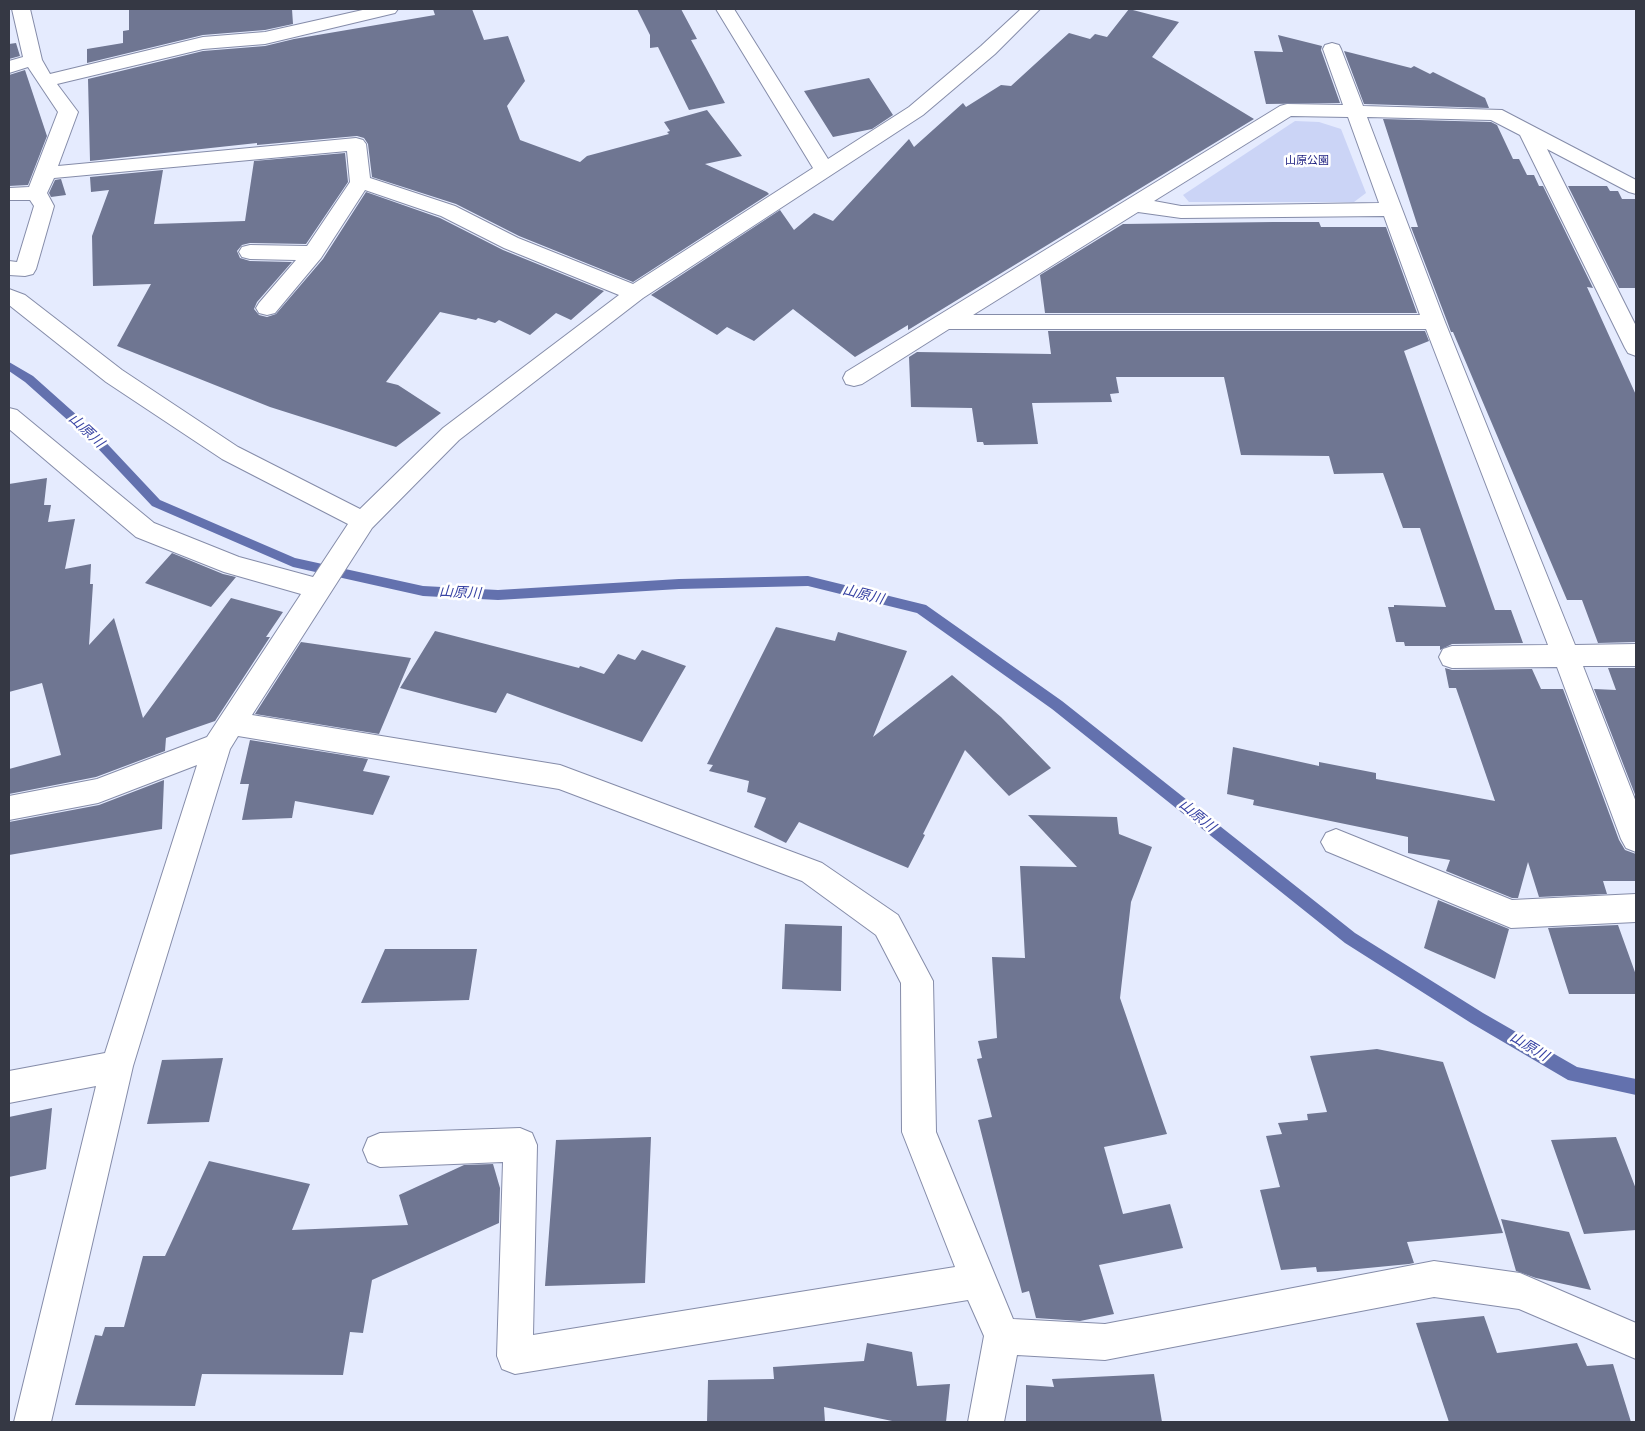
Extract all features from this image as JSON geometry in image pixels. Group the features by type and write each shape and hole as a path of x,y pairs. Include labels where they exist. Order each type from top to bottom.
{"street":[{"path":"21,9 33,60 45,81 68,112 37,193"},
{"path":"45,81 203,43 266,38 389,9"},
{"path":"725,9 825,171"},
{"path":"32,1422 117,1066 224,734 363,521 451,434 635,293 916,111 988,50 1031,9"},
{"path":"1332,49 1390,209 1636,839"},
{"path":"9,67 33,60"},
{"path":"854,378 1287,110 1495,114 1636,188"},
{"path":"1528,131 1636,348"},
{"path":"46,173 356,144 360,182 313,253 267,308"},
{"path":"360,182 448,212 511,243 635,293"},
{"path":"9,194 37,193"},
{"path":"9,268 25,269 44,206 37,193"},
{"path":"1136,205 1181,212 1390,209"},
{"path":"250,252 313,253"},
{"path":"9,296 17,300 114,376 230,453 363,521"},
{"path":"947,322 1434,322"},
{"path":"9,416 145,530 233,565 318,589"},
{"path":"1452,657 1636,655"},
{"path":"9,808 98,792 224,734 560,777 812,872 887,925 917,981 919,1132 978,1281 1002,1336 986,1422"},
{"path":"1336,842 1511,914 1636,908"},
{"path":"9,1087 117,1066"},
{"path":"380,1150 520,1145 515,1356 978,1281"},
{"path":"1002,1336 1105,1342 1434,1280 1520,1291 1636,1341"}],"green space":[{"name":"山原公園","path":"1295,121 1319,122 1341,129 1366,193 1354,202 1189,202 1183,195"}],"building":[{"path":"129,9 292,9 293,24 265,30 203,35 87,63 87,49 123,43 123,31 129,30"},
{"path":"433,9 472,9 484,40 508,36 525,81 507,106 520,140 580,162 587,156 669,134 667,132 670,131 664,122 707,110 742,156 705,164 769,194 633,282 519,236 456,204 372,177 368,144 364,138 357,136 257,145 257,143 90,161 88,79 203,51 265,46 294,39 435,15"},
{"path":"637,9 681,9 697,39 691,40 725,103 689,110 658,47 650,48 650,35"},
{"path":"1129,9 1179,22 1152,57 1254,119 908,330 908,325 855,357 793,309 754,341 727,327 717,335 651,295 780,210 794,230 814,213 833,221 909,139 914,147 963,103 966,107 1001,85 1011,86 1069,33 1090,39 1095,34 1107,37"},
{"path":"1278,35 1322,46 1321,50 1340,103 1266,104 1254,51 1283,52"},
{"path":"16,43 20,56 9,59 9,44"},
{"path":"1344,51 1411,68 1414,66 1430,74 1433,72 1485,98 1489,108 1364,104"},
{"path":"25,70 47,136 28,185 9,186 9,75"},
{"path":"869,78 893,115 872,129 833,137 804,91"},
{"path":"1383,119 1491,122 1497,125 1513,159 1519,159 1527,175 1534,175 1539,186 1543,186 1593,288 1587,287 1636,395 1636,642 1598,643 1582,600 1567,600 1453,332 1451,332 1411,227 1418,227"},
{"path":"345,153 348,182 306,244 250,243 242,245 237,251 240,258 250,261 292,262 257,302 254,309 259,315 267,317 276,314 323,259 366,192 440,218 503,250 604,291 571,320 556,313 530,335 499,320 495,323 478,318 476,320 440,312 386,382 398,385 441,413 396,447 270,407 117,346 151,284 93,286 92,236 109,190 91,192 90,177 163,170 154,224 245,221 254,161"},
{"path":"61,179 66,195 51,197 49,193 55,180"},
{"path":"1568,186 1607,186 1610,191 1618,191 1622,199 1636,199 1636,288 1619,288"},
{"path":"1319,222 1321,227 1386,227 1417,313 1045,313 1040,275 1123,224"},
{"path":"1048,331 1425,331 1429,341 1404,351 1495,610 1511,610 1523,643 1452,644 1440,650 1440,646 1405,646 1404,642 1396,642 1388,607 1394,607 1394,605 1446,607 1420,528 1403,528 1383,473 1334,474 1329,456 1241,455 1224,377 1116,377 1119,393 1110,394 1112,402 1032,403 1038,444 984,445 983,442 977,442 972,408 911,407 909,357 917,352 1051,354"},
{"path":"47,478 44,505 51,505 48,522 75,519 65,569 91,564 90,584 93,584 89,645 114,618 143,718 231,598 283,612 266,637 270,637 215,721 166,738 165,751 96,777 9,794 9,769 61,755 42,683 9,692 9,484"},
{"path":"172,553 223,574 236,577 211,607 145,583"},
{"path":"776,627 835,641 838,632 907,651 873,737 952,675 1001,717 1051,768 1009,796 965,750 908,868 799,822 786,843 754,827 766,798 747,792 749,781 709,771 713,765 707,764"},
{"path":"435,631 579,668 580,666 604,674 618,654 635,660 642,650 686,666 642,742 507,693 496,713 400,688"},
{"path":"301,642 411,658 379,734 255,714"},
{"path":"1445,668 1452,670 1532,669 1541,689 1563,689 1619,840 1625,850 1636,854 1636,881 1603,881 1607,894 1539,897 1528,862 1518,898 1512,898 1446,871 1450,860 1408,853 1408,837 1253,805 1254,800 1227,794 1233,747 1319,766 1319,762 1376,773 1376,779 1495,801 1456,688 1449,688"},
{"path":"1608,668 1636,668 1636,797 1594,689 1616,690"},
{"path":"250,740 368,759 363,771 390,776 373,815 295,801 292,818 242,820 249,784 240,784"},
{"path":"164,780 162,829 9,855 9,822 99,805"},
{"path":"1028,815 1117,817 1119,834 1152,847 1131,902 1120,998 1167,1134 1104,1147 1123,1214 1170,1204 1183,1248 1099,1265 1114,1314 1080,1321 1036,1318 1029,1291 1022,1293 978,1120 992,1117 977,1059 982,1058 978,1041 997,1038 992,957 1025,958 1020,866 1077,867"},
{"path":"1438,900 1509,929 1495,979 1424,948"},
{"path":"785,924 842,926 841,991 782,989"},
{"path":"1618,925 1636,975 1636,994 1569,994 1548,928"},
{"path":"385,949 477,949 469,1000 361,1003"},
{"path":"1377,1049 1443,1062 1503,1233 1407,1242 1414,1263 1409,1264 1317,1272 1316,1267 1281,1270 1260,1190 1280,1187 1266,1136 1282,1134 1278,1123 1308,1120 1307,1114 1327,1112 1310,1056"},
{"path":"223,1058 209,1122 147,1124 162,1060"},
{"path":"52,1108 46,1169 9,1177 9,1117"},
{"path":"651,1137 645,1283 545,1286 556,1140"},
{"path":"1616,1137 1636,1189 1636,1230 1584,1234 1551,1140"},
{"path":"209,1161 310,1184 292,1230 408,1225 399,1195 464,1165 493,1164 500,1188 499,1223 372,1280 363,1333 350,1332 343,1375 202,1374 195,1406 75,1405 95,1335 102,1336 105,1327 124,1327 143,1256 165,1256"},
{"path":"1501,1219 1569,1232 1591,1290 1536,1278 1516,1271"},
{"path":"1484,1316 1497,1353 1577,1343 1587,1366 1613,1364 1631,1422 1449,1422 1416,1323"},
{"path":"867,1343 912,1352 917,1386 950,1384 946,1422 897,1422 824,1407 825,1422 707,1422 708,1380 774,1379 773,1367 864,1361"},
{"path":"1154,1374 1162,1422 1026,1422 1026,1385 1054,1387 1052,1379"}],"waterway":[{"name":"山原川","path":"9,366 29,379 94,437 156,503 293,562 423,591 498,595 679,584 808,581 921,609 1057,705 1350,938 1477,1018 1574,1074 1636,1087"}]}
